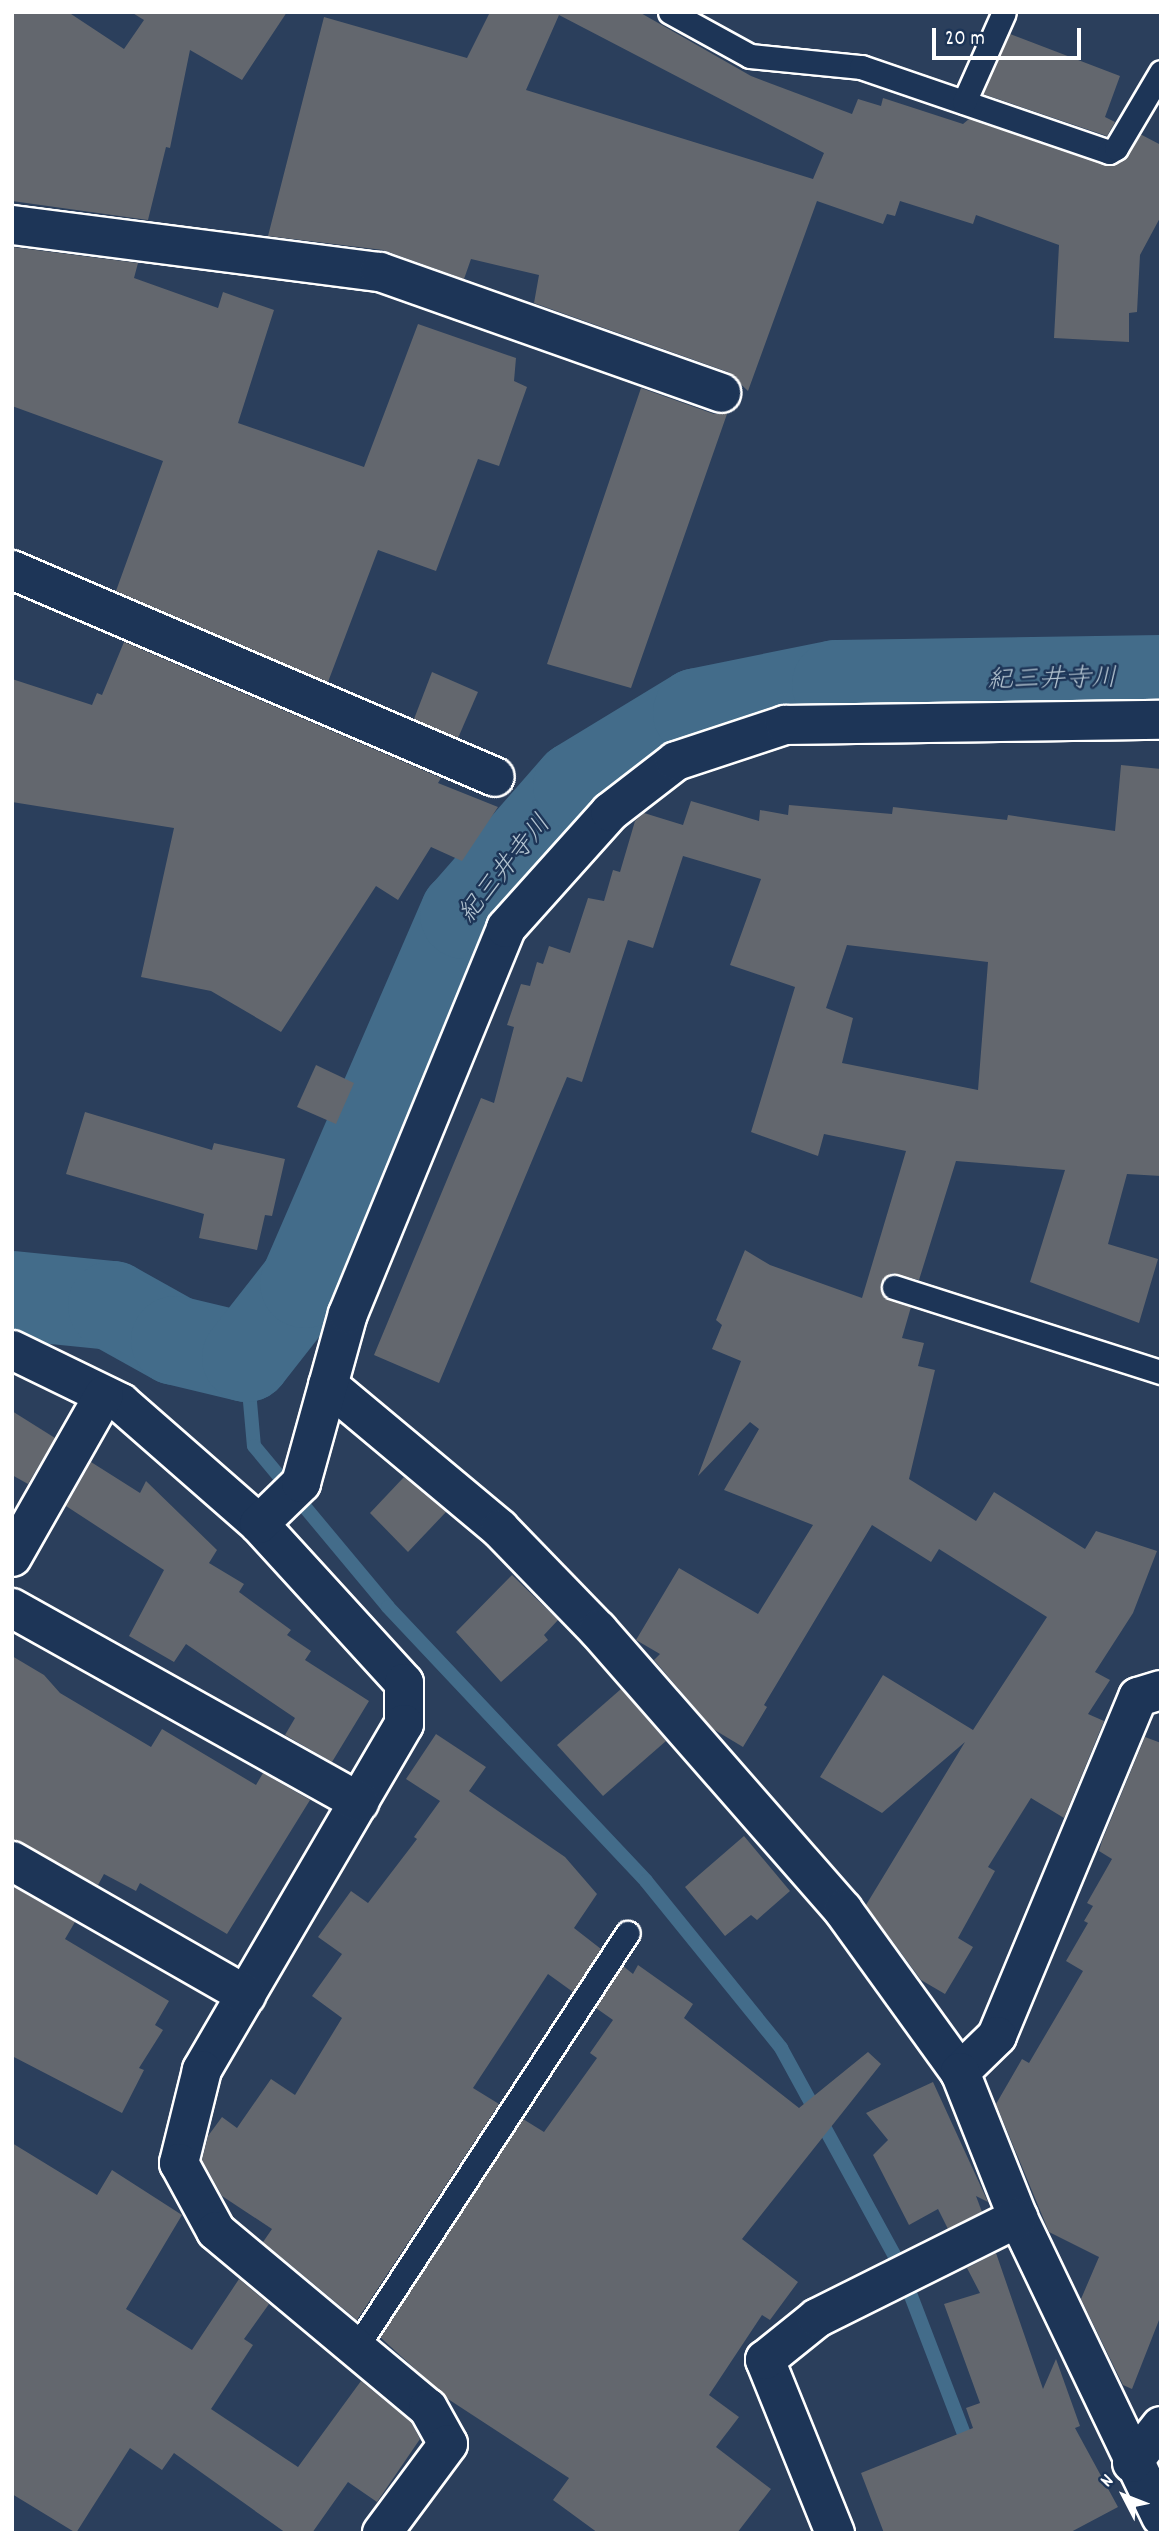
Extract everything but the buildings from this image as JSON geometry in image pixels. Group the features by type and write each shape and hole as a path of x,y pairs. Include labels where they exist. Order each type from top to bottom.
{"street":[{"path":"12,225 380,272 720,393"},
{"path":"12,570 495,777"},
{"path":"264,1519 301,1483 348,1314 506,928 610,812 676,761 785,725 1161,720"},
{"path":"12,1350 121,1403 264,1519 404,1683 404,1724 202,2070 179,2163 216,2231 428,2408 448,2444 382,2533"},
{"path":"328,1385 500,1530 598,1630 844,1910 960,2072 1018,2218 1132,2463 1161,2516"},
{"path":"12,1557 104,1395"},
{"path":"12,1608 359,1802"},
{"path":"960,2072 996,2036 1138,1697 1161,1690"},
{"path":"12,1861 246,1995"},
{"path":"835,2533 765,2360 817,2318 1018,2218"},
{"path":"1132,2463 1161,2426"}],"lane":[{"path":"670,12 750,56 861,67 1109,152 1116,148 1161,72"},
{"path":"964,102 1004,12"},
{"path":"894,1287 1161,1372"},
{"path":"356,2348 628,1933"}],"waterway":[{"name":"紀三井寺川","path":"12,1295 112,1305 175,1340 246,1357 304,1283 464,914 577,785 697,712 836,684 1161,679"},
{"path":"246,1357 254,1446 388,1607 646,1881 781,2048 898,2262 970,2450"}]}
